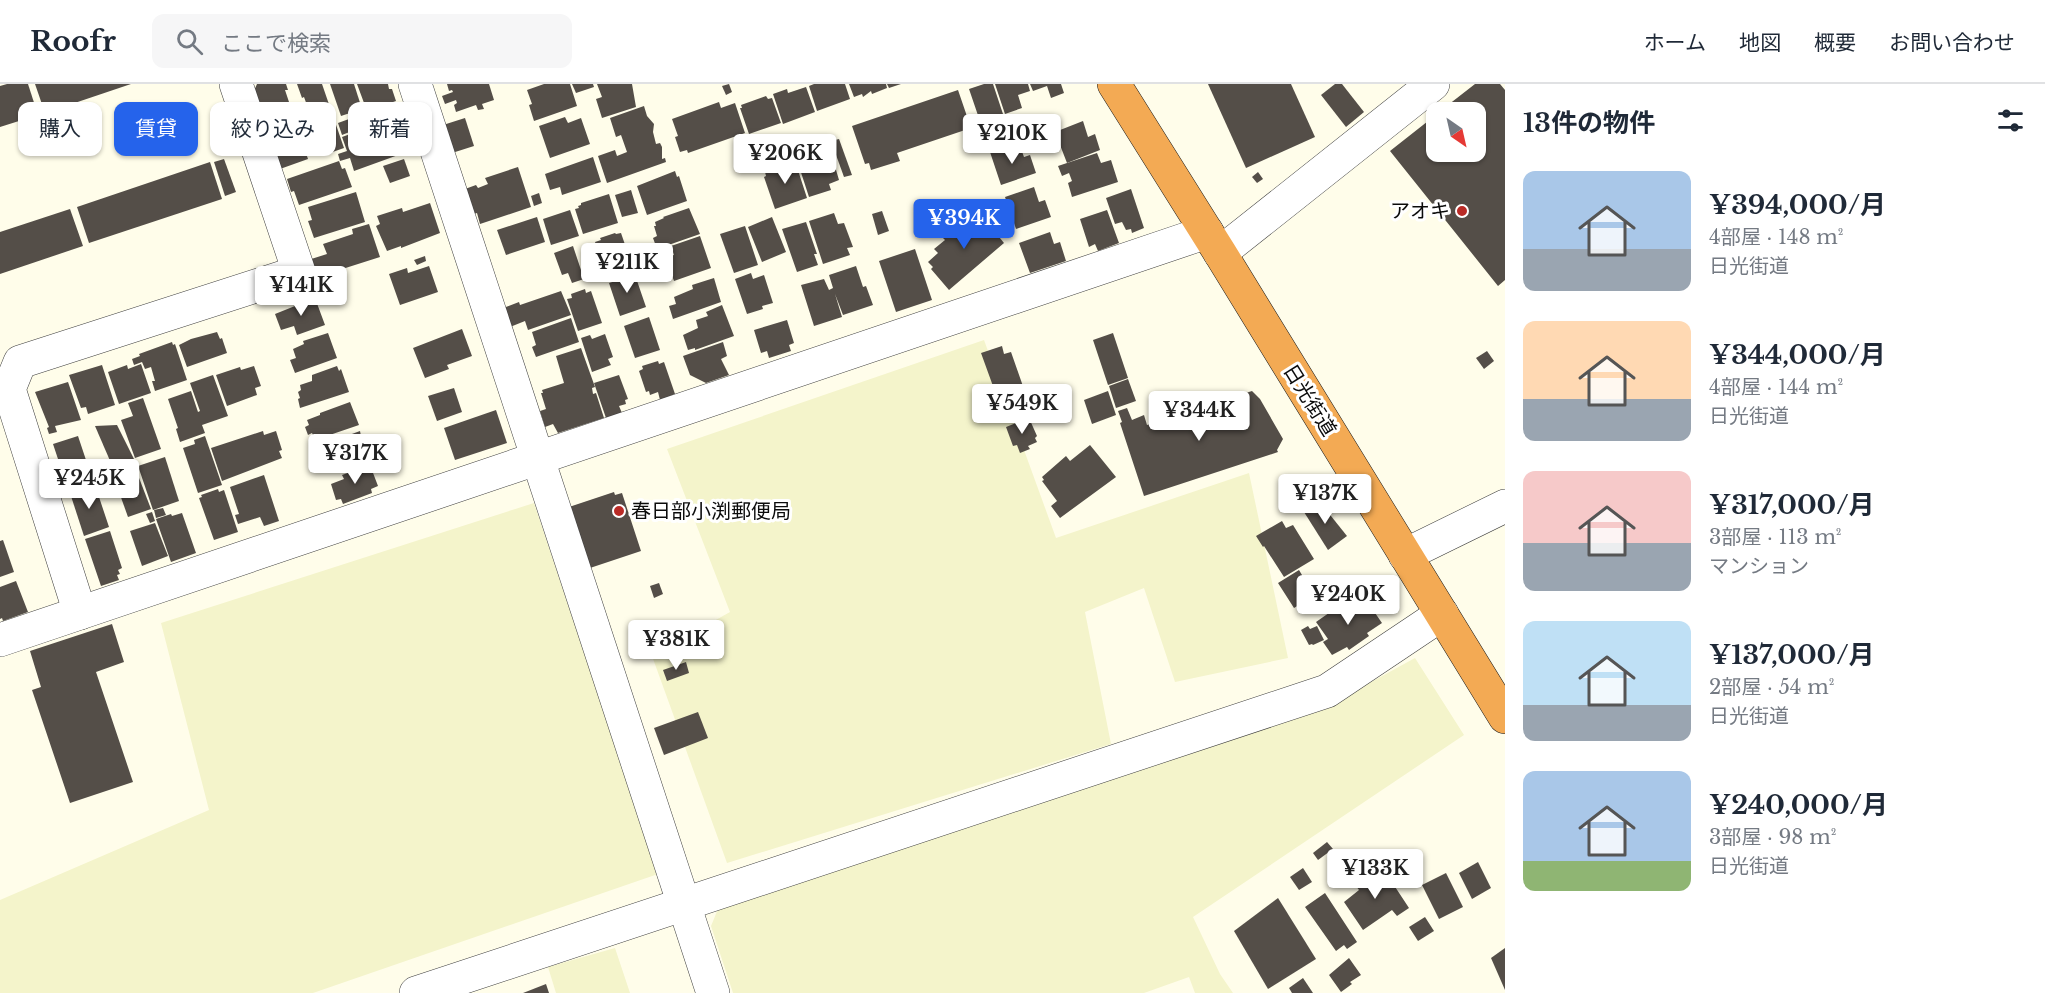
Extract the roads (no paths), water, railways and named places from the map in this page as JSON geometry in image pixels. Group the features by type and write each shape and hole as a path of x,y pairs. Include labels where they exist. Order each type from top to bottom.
{"highway":[{"name":"日光街道","path":"1114,84 1505,717"}],"street":[{"path":"80,613 9,389 20,362 299,272 236,84"},
{"path":"415,84 713,993"},
{"path":"0,640 538,458 1214,243 1433,84"},
{"path":"1406,555 1505,506"},
{"path":"416,993 1327,691 1442,614"}],"place":[{"name":"アオキ","path":"1462,211"},
{"name":"春日部小渕郵便局","path":"619,511"}]}
